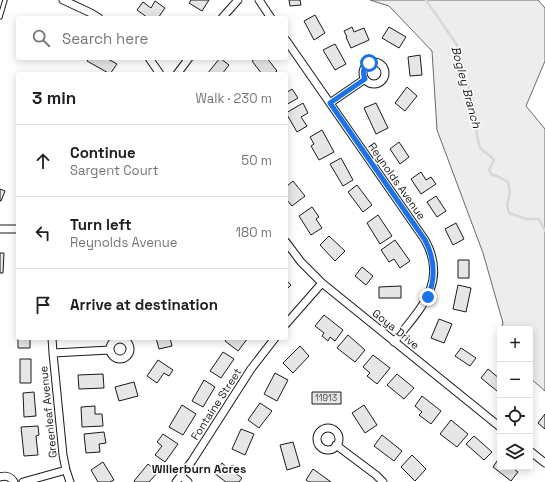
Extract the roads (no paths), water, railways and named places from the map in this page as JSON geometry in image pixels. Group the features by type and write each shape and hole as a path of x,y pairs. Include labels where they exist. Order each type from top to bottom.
{"street":[{"path":"63,0 96,16"},
{"path":"224,16 238,0"},
{"path":"259,0 270,16"},
{"name":"Reynolds Avenue","path":"288,43 425,240 432,256 434,276 428,297 394,342"},
{"path":"150,60 159,72"},
{"path":"178,72 188,60"},
{"path":"330,103 365,79"},
{"path":"0,229 16,229"},
{"name":"Goya Drive","path":"288,245 301,262 322,282 497,425"},
{"path":"288,322 322,282"},
{"name":"Greenleaf Avenue","path":"52,340 63,455 70,482"},
{"name":"Fontaine Street","path":"178,479 192,461 256,363 273,340"},
{"path":"53,353 110,350"},
{"path":"336,446 376,475 383,482"},
{"path":"533,453 545,463"},
{"path":"23,482 66,470"},
{"path":"0,477 8,476 14,482"},
{"path":"178,479 188,482"}],"lane":[{"path":"0,17 4,0"}],"waterway":[{"name":"Bogley Branch","path":"426,0 457,45 459,59 471,94 476,115 477,136 480,148 494,160 489,170 492,175 508,182 510,192 507,205 509,213 526,219 539,219 545,231"}],"district":[{"name":"Willerburn Acres","path":"199,469"}]}
